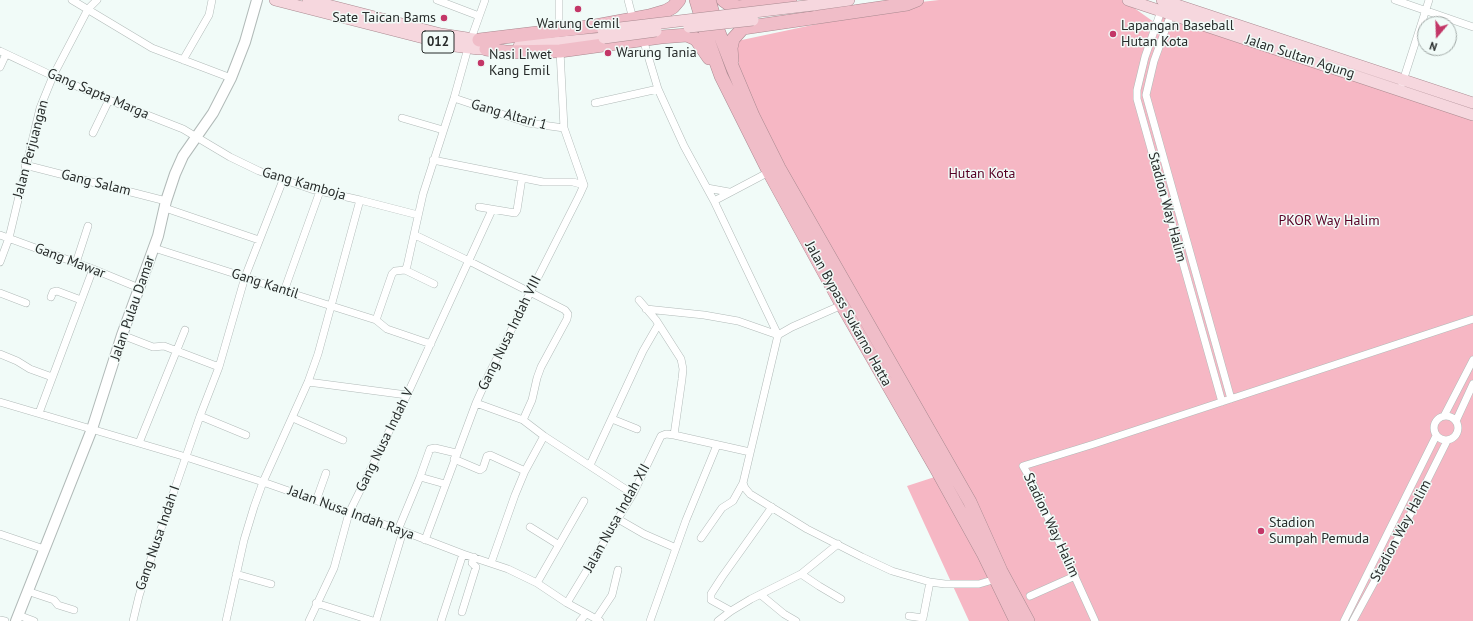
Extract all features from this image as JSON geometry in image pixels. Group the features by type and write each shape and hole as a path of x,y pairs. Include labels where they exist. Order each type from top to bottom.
{"highway":[{"path":"476,44 633,20 666,11 673,7 679,0"},
{"name":"Jalan Bypass Sukarno Hatta","path":"696,0 721,76 769,172 970,502 1001,571 1028,621"},
{"name":"Jalan Bypass Sukarno Hatta","path":"709,0 732,66 778,168 830,271 842,306 937,470 996,579 1016,621"},
{"path":"723,0 730,5 739,7 790,0"},
{"path":"739,7 727,14 726,22 731,28 743,28 907,4 917,0"},
{"path":"649,16 676,14 684,16 688,21 689,28 680,35"},
{"path":"732,66 732,42 737,33 743,28"},
{"path":"476,44 506,52 560,51 680,35 689,36 696,39 721,76"}],"main road":[{"name":"012","path":"275,0 427,40 476,44 603,34 813,8"},
{"name":"012","path":"308,0 476,44"},
{"path":"813,8 849,0"},
{"path":"813,8 909,0"},
{"name":"Jalan Sultan Agung","path":"1128,0 1168,4 1403,79 1473,103"},
{"name":"Jalan Sultan Agung","path":"1168,4 1400,90 1473,115"}],"street":[{"path":"72,0 152,48 231,78"},
{"name":"Jalan Perjuangan","path":"0,262 9,238 25,165 40,108 53,76 88,9 97,0"},
{"path":"183,60 209,15 212,0"},
{"name":"Jalan Pulau Damar","path":"17,618 92,429 122,335 154,248 175,174 183,156 213,113 231,78 245,42 257,0"},
{"path":"437,0 479,16"},
{"path":"404,270 407,266 423,194 433,160 454,98 476,44 479,16 485,0"},
{"path":"559,0 559,31"},
{"path":"628,0 633,20"},
{"path":"1395,0 1473,27"},
{"path":"1400,90 1429,0"},
{"name":"Stadion Way Halim","path":"1168,4 1146,94 1231,399"},
{"name":"Stadion Way Halim","path":"1168,4 1145,57 1137,90 1137,99 1222,402"},
{"path":"643,40 658,89 684,146 714,201 778,335 743,483 733,501 722,508 702,538"},
{"path":"560,51 564,128 584,185"},
{"path":"0,68 3,53"},
{"name":"Gang Sapta Marga","path":"3,53 109,100 197,136"},
{"path":"595,102 658,89"},
{"name":"Gang Altari 1","path":"454,98 528,123 564,128"},
{"path":"93,133 109,100"},
{"path":"402,118 443,130"},
{"name":"Gang Kamboja","path":"197,136 259,171 283,180 320,191 418,215"},
{"path":"433,160 543,182 573,182 584,185"},
{"name":"Gang Salam","path":"25,165 166,205 259,240"},
{"path":"714,201 769,172"},
{"path":"479,207 513,214 516,212 522,178"},
{"name":"Gang Nusa Indah I","path":"133,621 147,569 219,366 245,277 283,180"},
{"name":"Gang Nusa Indah VIII","path":"425,540 476,403 584,185"},
{"path":"707,188 729,192"},
{"path":"284,291 320,191"},
{"path":"226,621 244,540 263,482 293,418 318,354 330,305 360,200"},
{"name":"Gang Nusa Indah V","path":"308,621 316,603 327,586 334,568 349,513 407,395 492,210"},
{"path":"76,263 88,226"},
{"name":"Gang Mawar","path":"0,235 93,269 139,288"},
{"path":"415,235 565,310 568,314 567,319 537,378 532,400 523,420"},
{"name":"Gang Kantil","path":"154,248 376,320 387,329 431,344"},
{"path":"39,413 93,269"},
{"path":"376,320 392,274 395,271 404,270 434,284"},
{"path":"51,296 53,292 57,291 82,300"},
{"path":"0,294 26,303"},
{"path":"640,300 656,320 681,359 683,369 674,435 750,452"},
{"path":"646,309 704,315 738,321 778,335 792,327 842,306"},
{"name":"Stadion Way Halim","path":"1095,621 1031,480 1023,466 1473,319"},
{"path":"590,465 643,351 658,325"},
{"path":"139,443 185,330"},
{"path":"122,335 153,347 164,346 219,366"},
{"path":"0,354 52,378"},
{"path":"1444,416 1452,418 1458,425 1457,433 1451,439 1447,440 1443,440 1436,436 1434,432 1434,424 1444,416 1473,360"},
{"path":"308,382 407,395"},
{"path":"1456,421 1473,384"},
{"name":"Jalan Nusa Indah Raya","path":"0,402 186,456 508,569 537,583 567,603 598,620"},
{"path":"476,403 523,420 544,436 633,494"},
{"path":"200,416 246,436"},
{"path":"293,418 343,440"},
{"path":"612,419 637,429"},
{"name":"Jalan Nusa Indah XII","path":"567,603 633,494 661,436 666,434 674,435"},
{"path":"491,563 525,471 544,436"},
{"name":"Stadion Way Halim","path":"1344,621 1436,436"},
{"name":"Stadion Way Halim","path":"1353,621 1390,554 1447,440"},
{"path":"650,621 676,548 717,445"},
{"path":"376,621 401,531 430,450 435,448 455,456 480,470 483,468 487,456 490,455 525,471"},
{"path":"316,501 326,473"},
{"path":"420,476 445,484"},
{"path":"743,483 750,494 808,529 892,571 930,582 967,585 979,584 996,579"},
{"path":"537,583 584,501"},
{"path":"731,611 711,600 711,594 772,507"},
{"path":"618,519 644,534 676,548"},
{"path":"530,527 559,545"},
{"path":"0,534 44,549"},
{"path":"718,621 751,599 801,574 838,544"},
{"path":"1380,548 1390,554"},
{"path":"441,621 463,554"},
{"path":"462,612 476,567 472,563 474,557"},
{"path":"598,620 612,595 618,570"},
{"path":"236,574 271,584"},
{"path":"801,574 841,599"},
{"path":"1030,596 1075,576"},
{"path":"909,616 923,618 930,582"},
{"path":"1362,583 1371,587"},
{"path":"27,591 54,600 58,605 74,610"},
{"path":"761,595 784,614 796,621"},
{"path":"316,603 373,621"},
{"path":"580,621 586,614"},
{"path":"17,618 34,621"},
{"path":"0,620 5,621"}],"green space":[{"path":"939,0 1123,0 1158,25 1161,12 1473,116 1473,621 969,621 907,486 950,472 758,127 739,73 737,41 921,2"}],"place":[{"name":"Warung Cemil","path":"578,9"},
{"name":"Sate Taican Bams","path":"444,18"},
{"name":"Lapangan Baseball Hutan Kota","path":"1113,34"},
{"name":"Warung Tania","path":"608,53"},
{"name":"Nasi Liwet Kang Emil","path":"481,63"},
{"name":"Stadion Sumpah Pemuda","path":"1261,531"}],"park label":[{"name":"Hutan Kota","path":"982,174"},
{"name":"PKOR Way Halim","path":"1329,221"}]}
